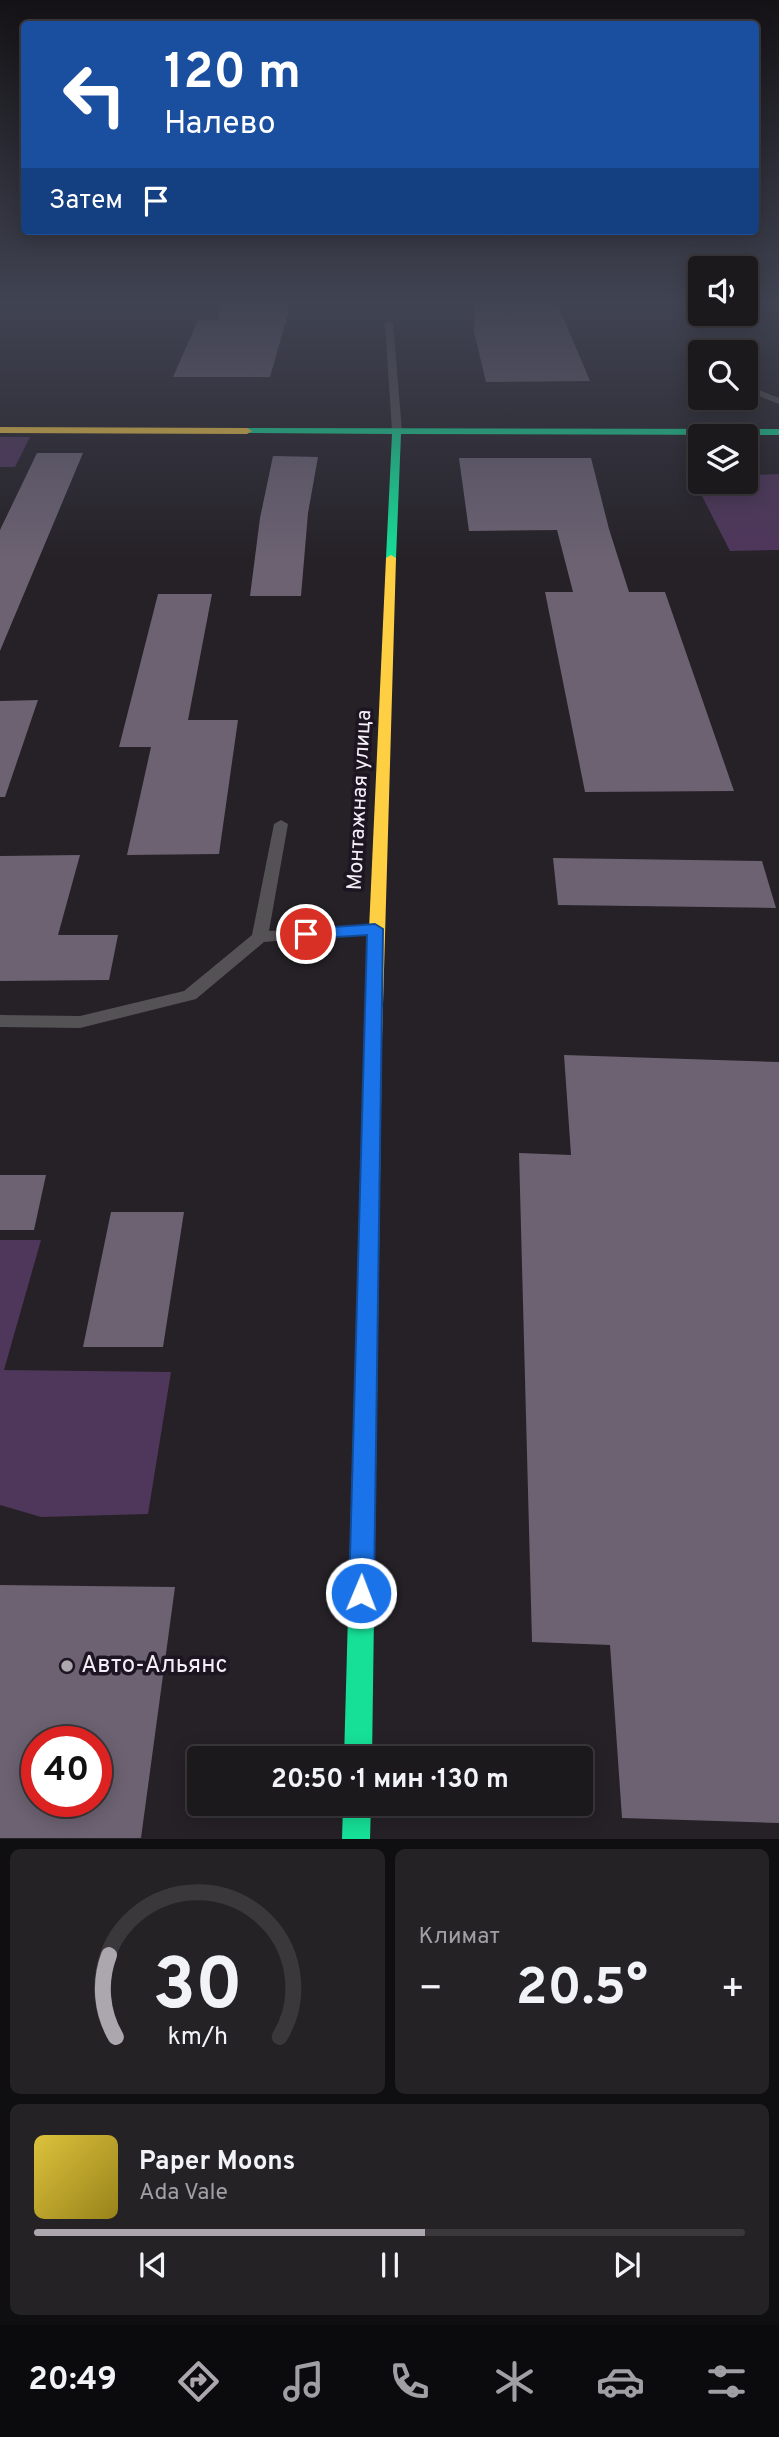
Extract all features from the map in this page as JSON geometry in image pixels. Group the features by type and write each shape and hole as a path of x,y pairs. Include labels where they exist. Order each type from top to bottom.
{"street":[{"path":"0,430 779,432"},
{"name":"Монтажная улица","path":"358,1746 375,929 397,432"},
{"path":"356,1839 357,1816"}],"lane":[{"path":"394,389 397,432"},
{"path":"758,393 779,401"},
{"path":"260,937 281,824"},
{"path":"0,1021 80,1022 190,995 260,937 375,929"}],"shaded area":[{"path":"0,437 30,437 15,467 0,467"},
{"path":"779,474 779,550 730,551 702,496 758,494 758,475"},
{"path":"0,1240 41,1240 4,1370 171,1372 148,1514 41,1517 0,1505"}],"building":[{"path":"37,453 83,453 0,651 0,530"},
{"path":"273,456 318,457 308,513 301,596 250,596 260,518"},
{"path":"459,458 591,458 629,592 665,592 734,791 585,792 545,592 573,592 557,530 469,531"},
{"path":"158,594 212,594 188,720 238,720 219,854 127,855 151,747 119,747"},
{"path":"38,700 5,797 0,797 0,701"},
{"path":"80,855 58,935 118,935 109,980 0,981 0,856"},
{"path":"553,858 762,861 776,908 558,905"},
{"path":"564,1055 779,1062 779,1823 622,1818 610,1645 532,1642 519,1153 571,1155"},
{"path":"0,1175 46,1175 34,1230 0,1230"},
{"path":"111,1212 184,1212 163,1347 83,1347"},
{"path":"0,1585 175,1587 141,1838 0,1838"}],"traffic: fast":[{"path":"247,431 779,432"},
{"path":"391,558 397,431"},
{"path":"358,1746 373,1039"},
{"path":"356,1839 357,1816"}],"traffic: slow":[{"path":"0,430 247,431"},
{"path":"373,1039 391,558"}],"place":[{"name":"Авто-Альянс","path":"67,1666"}],"route":[{"path":"306,934 375,929 361,1593"}]}
